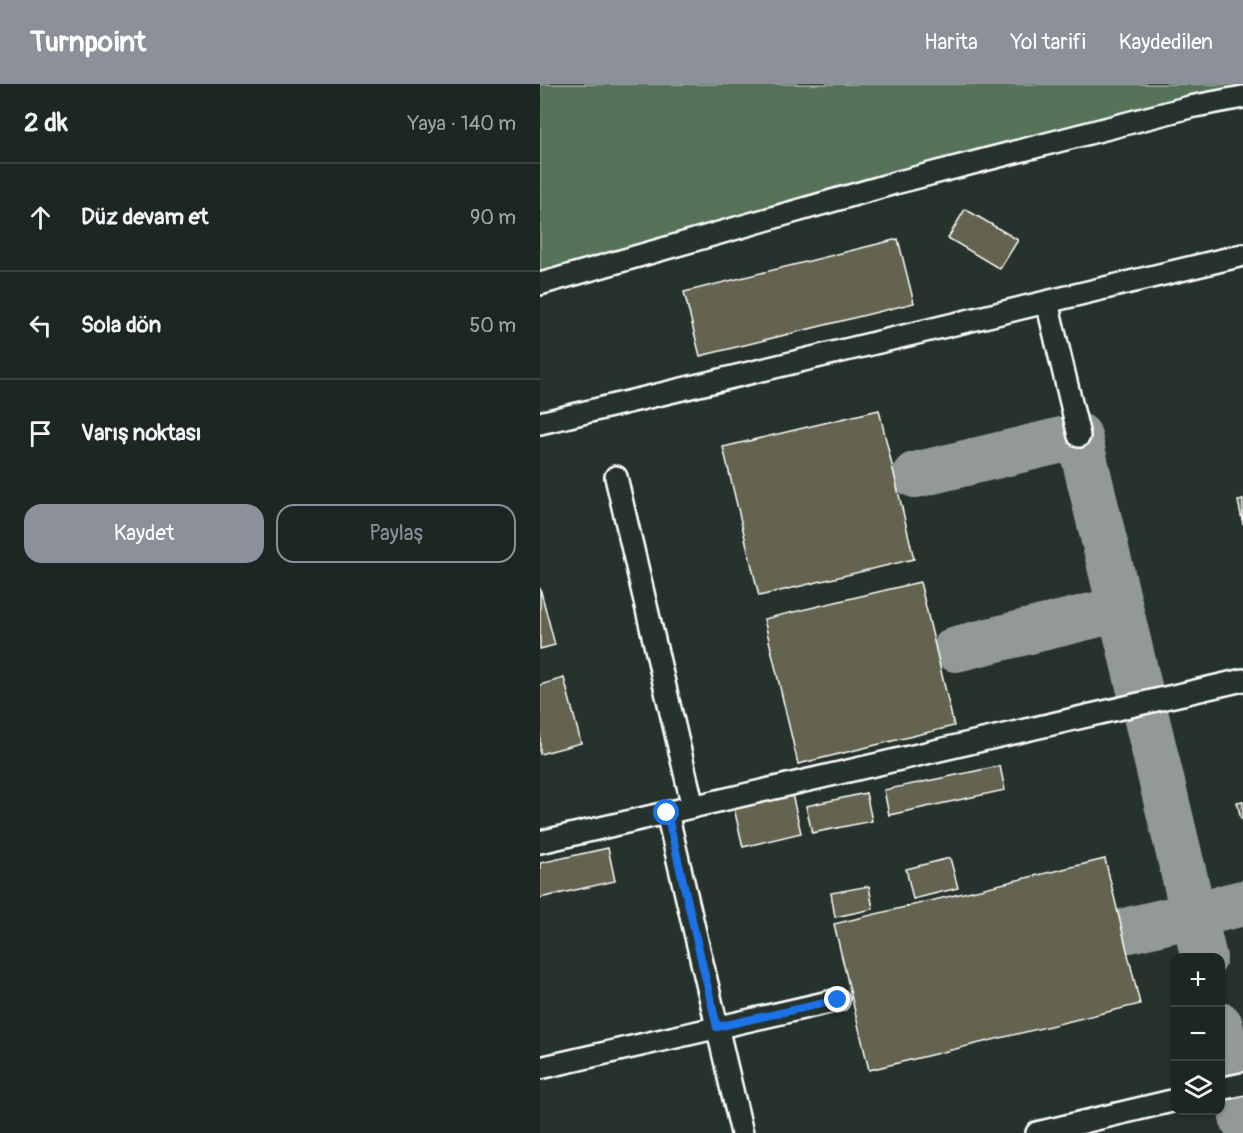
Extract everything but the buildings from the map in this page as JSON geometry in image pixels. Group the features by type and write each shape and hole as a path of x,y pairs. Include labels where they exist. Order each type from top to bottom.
{"lane":[{"path":"540,284 906,180 1190,107 1243,97"},
{"path":"540,423 1243,255"},
{"path":"1047,302 1079,436"},
{"path":"616,477 693,807"},
{"path":"540,842 1243,680"},
{"path":"667,813 742,1133"},
{"path":"540,1068 838,1000"},
{"path":"1225,1088 1243,1084"},
{"path":"1037,1133 1171,1101"}],"green space":[{"path":"540,84 1243,84 1243,88 540,274"}],"taxiway":[{"path":"915,475 1079,436 1203,953"},
{"path":"956,649 1120,609"},
{"path":"1129,930 1243,903"},
{"path":"1225,1046 1243,1120"}],"route":[{"path":"667,813 717,1027 838,1000"}]}
